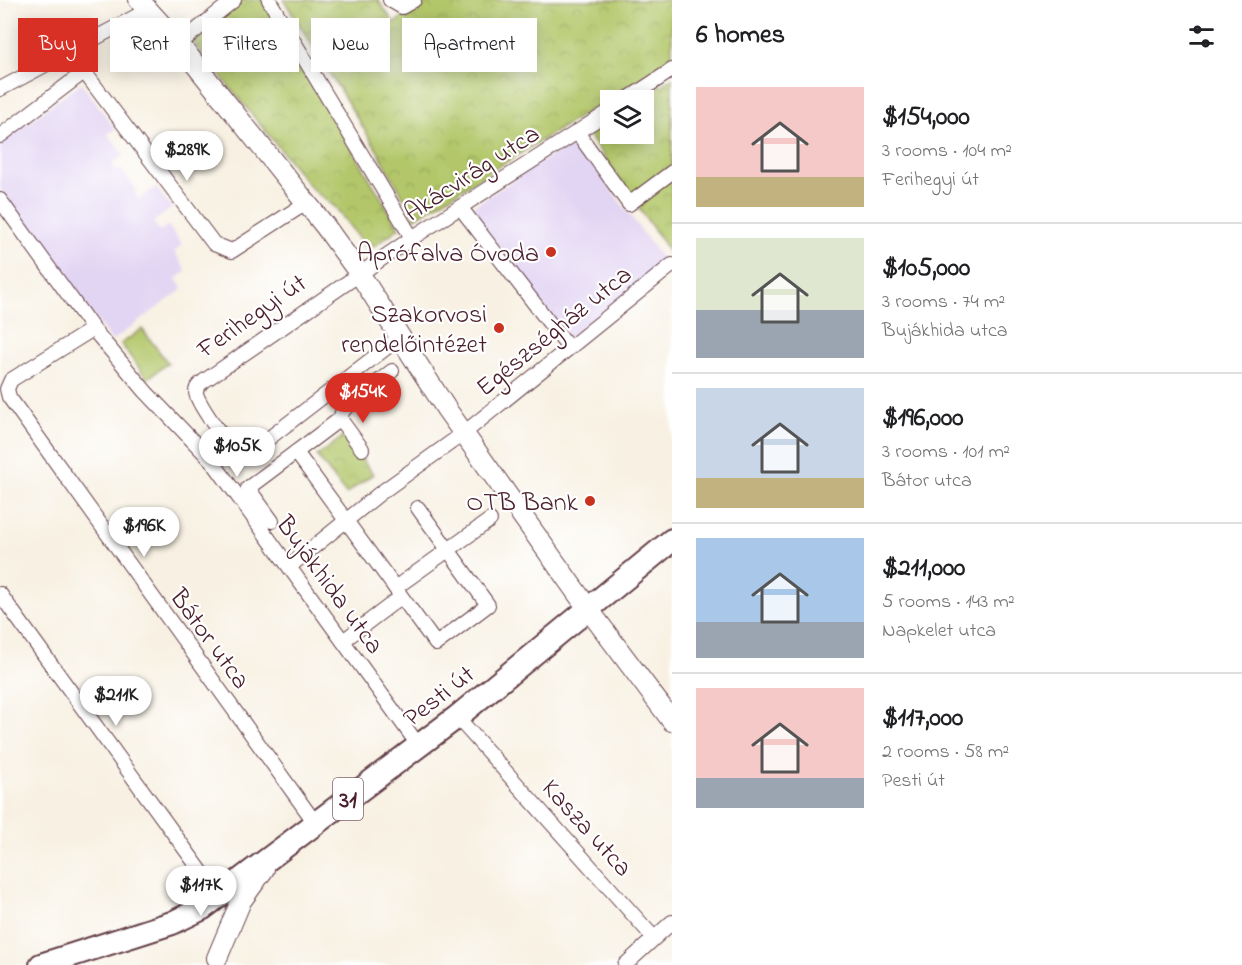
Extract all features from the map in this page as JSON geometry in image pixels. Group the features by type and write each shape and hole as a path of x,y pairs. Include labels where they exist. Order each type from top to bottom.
{"main road":[{"path":"144,5 155,18"},
{"path":"190,59 359,273 399,338 464,433 589,610 672,721"},
{"name":"Pesti út","path":"41,965 138,933 217,902 278,853 310,816 419,746 589,610 672,540"},
{"path":"217,962 244,895 278,853"},
{"path":"217,902 217,962"}],"street":[{"path":"190,35 234,0"},
{"path":"269,0 412,238"},
{"path":"390,0 402,7 414,0"},
{"path":"98,35 144,5"},
{"path":"641,90 672,70"},
{"path":"0,89 33,72"},
{"path":"0,136 84,72 214,244 223,250 232,251 306,203"},
{"name":"Akácvirág utca","path":"359,273 600,118"},
{"path":"578,132 629,204 672,172"},
{"name":"Bujákhida utca","path":"0,200 93,329 146,392 213,462 419,746"},
{"path":"460,207 568,347"},
{"name":"Egészségház utca","path":"464,433 672,265"},
{"name":"Ferihegyi út","path":"359,273 204,381 196,391 198,401 233,448 246,452 255,449 399,338"},
{"name":"Bátor utca","path":"93,329 11,380 7,389 9,397 310,816"},
{"path":"272,521 248,488 340,418 343,410 392,371"},
{"path":"340,418 362,448"},
{"path":"290,566 345,521 464,433"},
{"path":"296,452 436,644 488,605 418,508"},
{"path":"344,641 449,550 490,520"},
{"path":"0,594 207,878 217,902"},
{"name":"Kasza utca","path":"457,717 654,938"},
{"path":"625,965 672,922"}],"shaded area":[{"path":"81,83 115,129 108,134 124,155 112,164 114,168 117,172 121,169 137,190 134,192 139,199 156,187 172,208 153,222 160,231 168,225 182,245 174,252 187,271 176,279 183,289 112,341 0,189 0,143"},
{"path":"575,140 665,263 569,338 469,209"}],"green space":[{"path":"243,0 264,0 275,18 222,18"},
{"path":"284,0 378,0 394,23 426,0 672,0 672,60 623,90 600,90 600,104 415,218 377,150 329,72 390,72 390,18 311,18 311,44 299,24 299,18 295,18"},
{"path":"202,34 202,53 193,42"},
{"path":"299,59 399,228 373,247 366,247 334,206 313,190 217,72 299,72"},
{"path":"672,78 672,256 588,134 600,126 600,144 654,144 654,90"},
{"path":"142,329 168,363 147,379 121,344"},
{"path":"344,436 373,474 346,494 317,456"}],"place":[{"name":"Aprófalva Óvoda","path":"551,252"},
{"name":"Szakorvosi rendelőintézet","path":"499,328"},
{"name":"OTB Bank","path":"590,501"}]}
